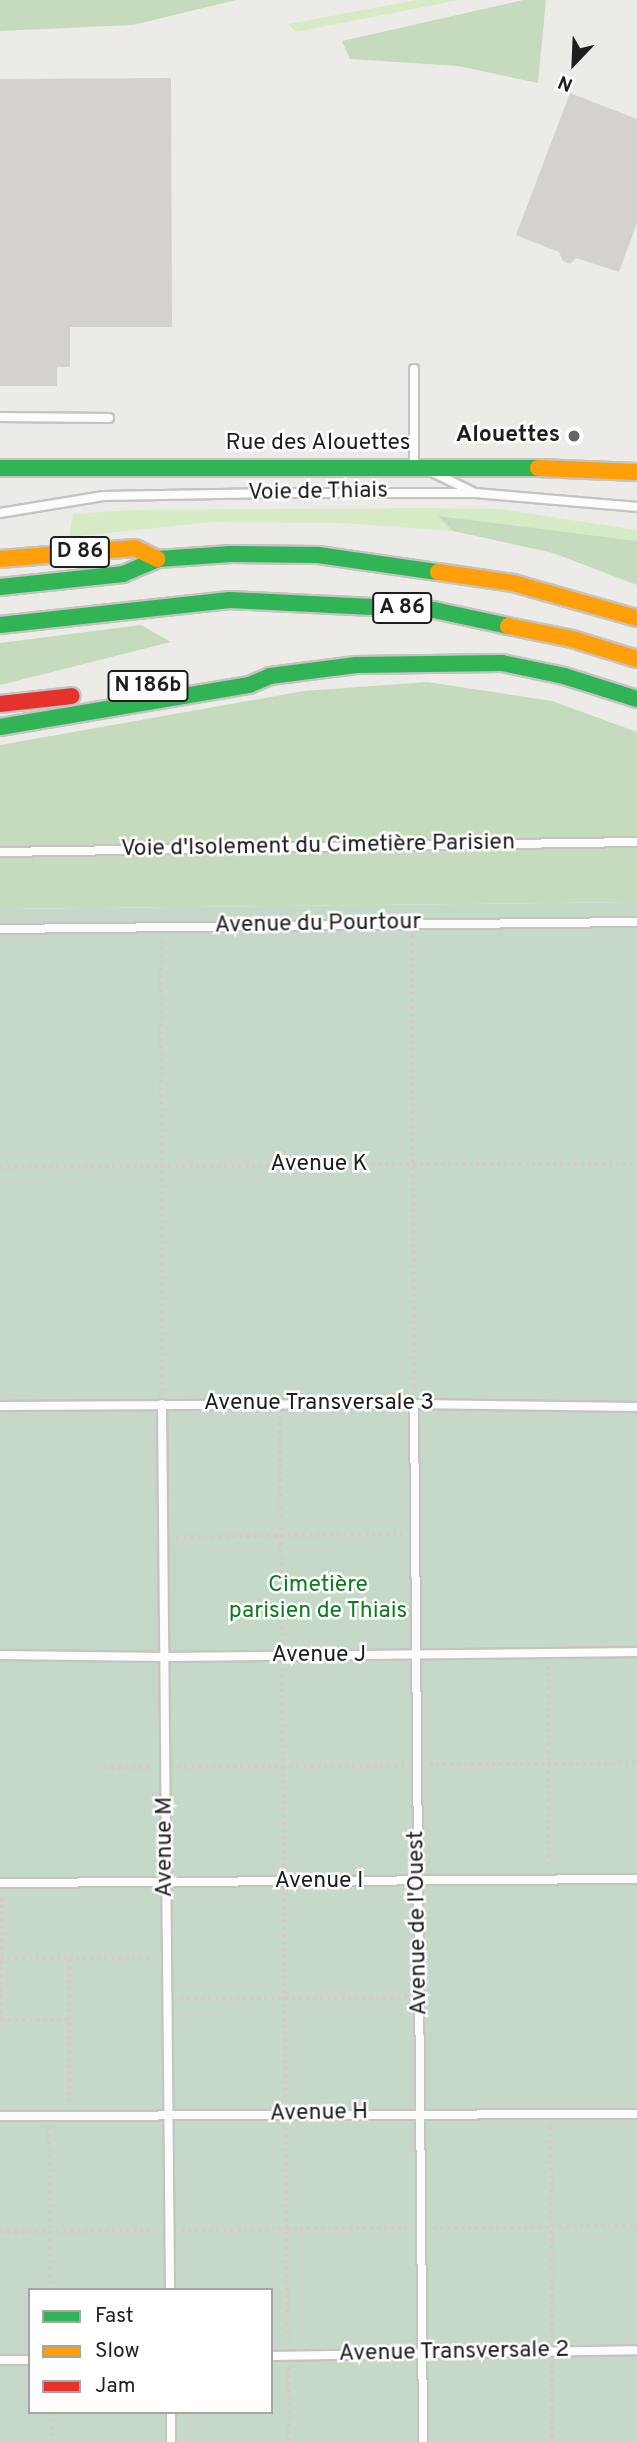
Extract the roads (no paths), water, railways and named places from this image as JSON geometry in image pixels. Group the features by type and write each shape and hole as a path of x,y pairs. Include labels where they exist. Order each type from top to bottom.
{"main road":[{"name":"Rue des Alouettes","path":"0,468 417,466 637,472"},
{"name":"D 86","path":"0,559 135,548 158,559"},
{"name":"A 86","path":"0,587 124,574 158,559 231,554 318,555 469,575 589,603 637,618"},
{"name":"A 86","path":"0,625 230,600 322,602 434,610 572,639 637,659"},
{"name":"N 186b","path":"124,689 248,673 270,676 356,665 477,661 529,667 637,699"},
{"path":"0,727 249,685 270,676"},
{"name":"N 186b","path":"0,704 82,694"}],"lane":[{"path":"414,369 417,466 475,493"},
{"path":"0,417 109,418"},
{"name":"Voie de Thiais","path":"0,513 104,496 475,493 637,507"},
{"name":"Voie d'Isolement du Cimetière Parisien","path":"0,852 637,842"},
{"name":"Avenue du Pourtour","path":"0,929 637,922"},
{"name":"Avenue M","path":"162,1404 170,2288"},
{"name":"Avenue Transversale 3","path":"0,1406 414,1404 637,1407"},
{"name":"Avenue de l'Ouest","path":"414,1404 423,2442"},
{"name":"Avenue J","path":"0,1655 164,1657 637,1652"},
{"name":"Avenue I","path":"1,1883 637,1879"},
{"name":"Avenue H","path":"0,2116 637,2114"},
{"name":"Avenue Transversale 2","path":"273,2356 637,2350"},
{"path":"0,2361 28,2360"},
{"path":"171,2414 171,2442"}],"place":[{"name":"Alouettes","path":"574,436"}],"park label":[{"name":"Cimetière parisien de Thiais","path":"318,1599"}]}
